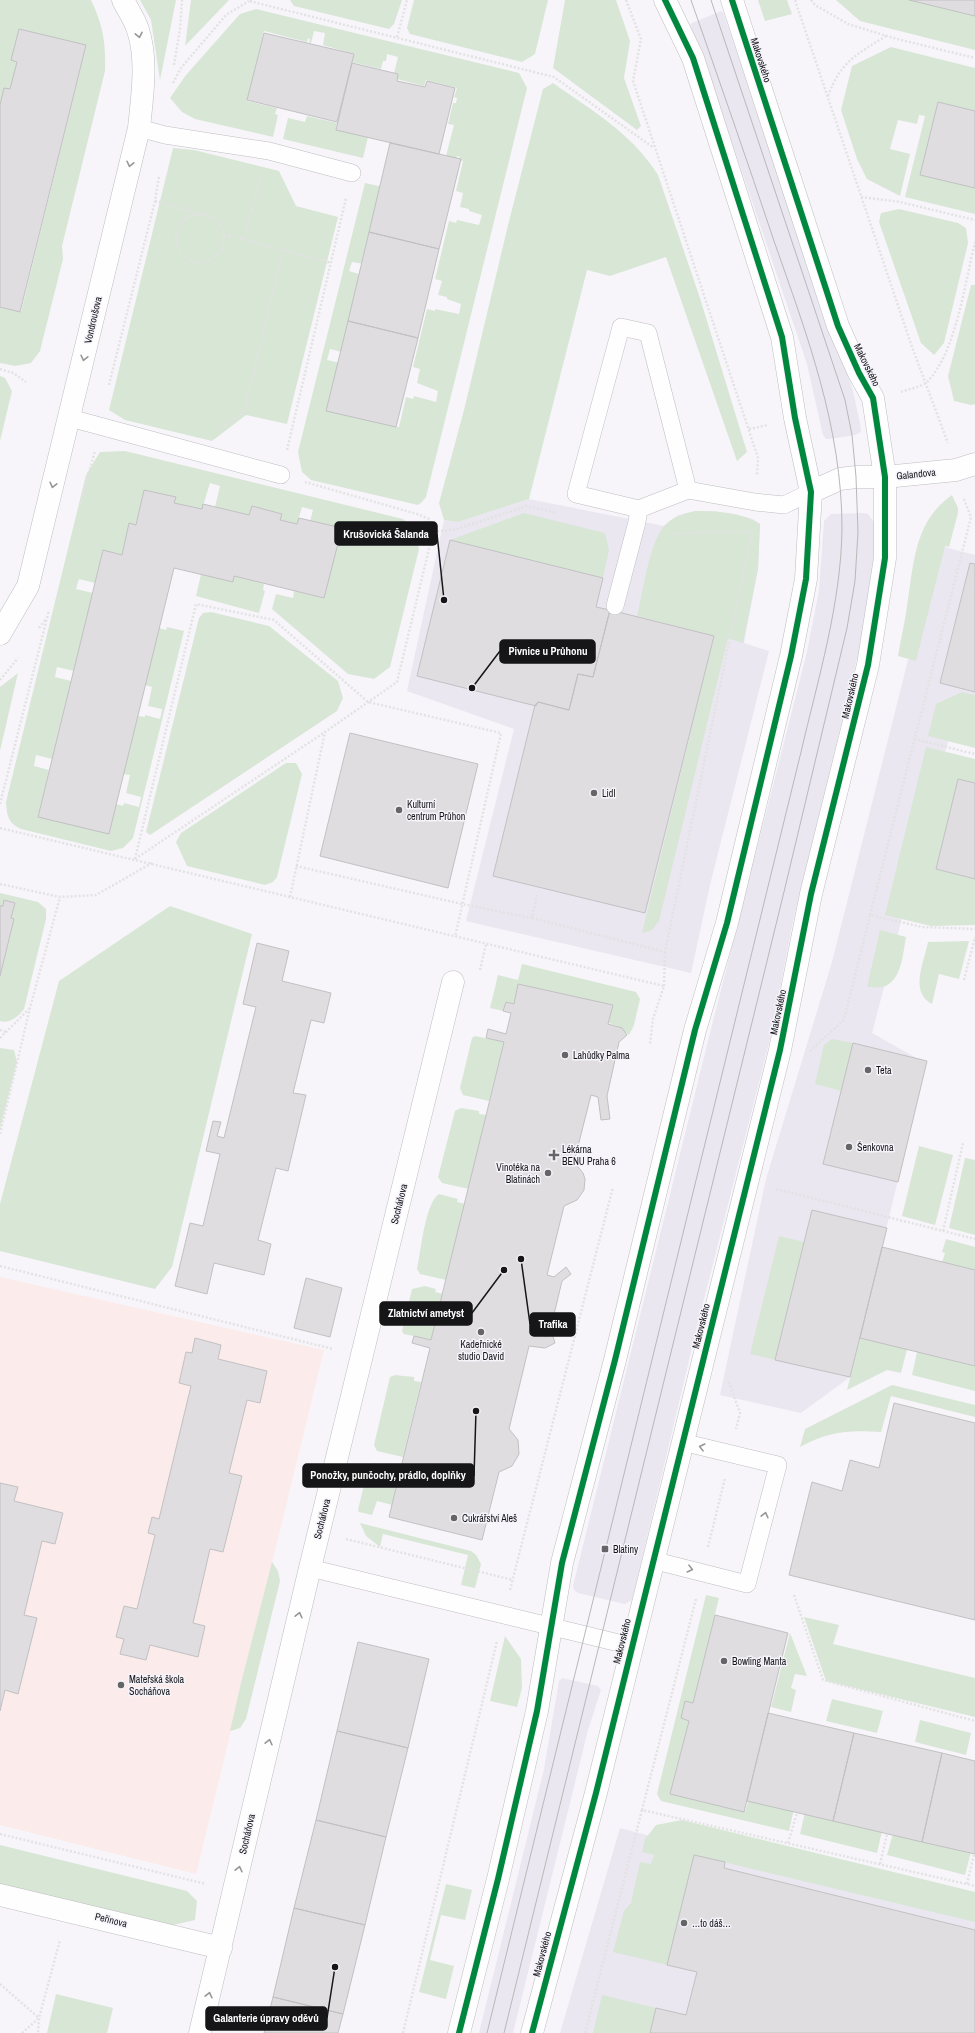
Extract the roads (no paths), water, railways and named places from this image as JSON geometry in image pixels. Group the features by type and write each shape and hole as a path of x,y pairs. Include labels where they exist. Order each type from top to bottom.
{"street":[{"name":"Vondroušova","path":"0,634 28,586 70,418 139,128 143,80 142,54 138,30 123,0"},
{"path":"459,2033 498,1879 537,1711 550,1626 562,1563 615,1360 694,1030 726,923 791,656 806,579 811,492 795,418 782,337 693,58 666,0"},
{"name":"Makovského","path":"532,2033 596,1793 652,1560 780,1050 811,894 868,665 885,558 886,477 873,398 859,373 838,326 732,0"},
{"name":"Galandova","path":"811,492 840,479 856,476 886,477 956,470 975,464"},
{"name":"Socháňova","path":"200,2033 310,1568 453,982"},
{"name":"Peřinova","path":"0,1895 68,1910 221,1948"}],"lane":[{"path":"139,128 165,135 268,151 352,173"},
{"path":"688,490 648,333 621,327 576,494 639,509 688,490 754,502 784,505 811,492"},
{"path":"70,418 281,475"},
{"path":"616,606 639,509"},
{"path":"652,1560 747,1584 778,1465 682,1442"},
{"path":"310,1568 631,1646"}],"tram line":[{"path":"487,2033 828,641 838,585 841,557 842,529 836,454 820,382 799,311 691,0"},
{"path":"504,2033 783,896 847,628 855,581 858,532 856,477 852,435 845,400 711,0"}],"place":[{"name":"Krušovická Šalanda","path":"444,600"},
{"name":"Pivnice u Průhonu","path":"472,688"},
{"name":"Lidl","path":"594,793"},
{"name":"Kulturní centrum Průhon","path":"399,810"},
{"name":"Lahůdky Palma","path":"565,1055"},
{"name":"Teta","path":"868,1070"},
{"name":"Šenkovna","path":"849,1147"},
{"name":"Lékárna BENU Praha 6","path":"554,1155"},
{"name":"Vinotéka na Blatinách","path":"548,1173"},
{"name":"Trafika","path":"521,1259"},
{"name":"Zlatnictví ametyst","path":"504,1270"},
{"name":"Kadeřnické studio David","path":"481,1332"},
{"name":"Ponožky, punčochy, prádlo, doplňky","path":"476,1411"},
{"name":"Cukrářství Aleš","path":"454,1518"},
{"name":"Blatiny","path":"605,1549"},
{"name":"Bowling Manta","path":"724,1661"},
{"name":"Mateřská škola Socháňova","path":"121,1685"},
{"name":"…to dáš…","path":"684,1923"},
{"name":"Galanterie úpravy oděvů","path":"335,1967"}]}
